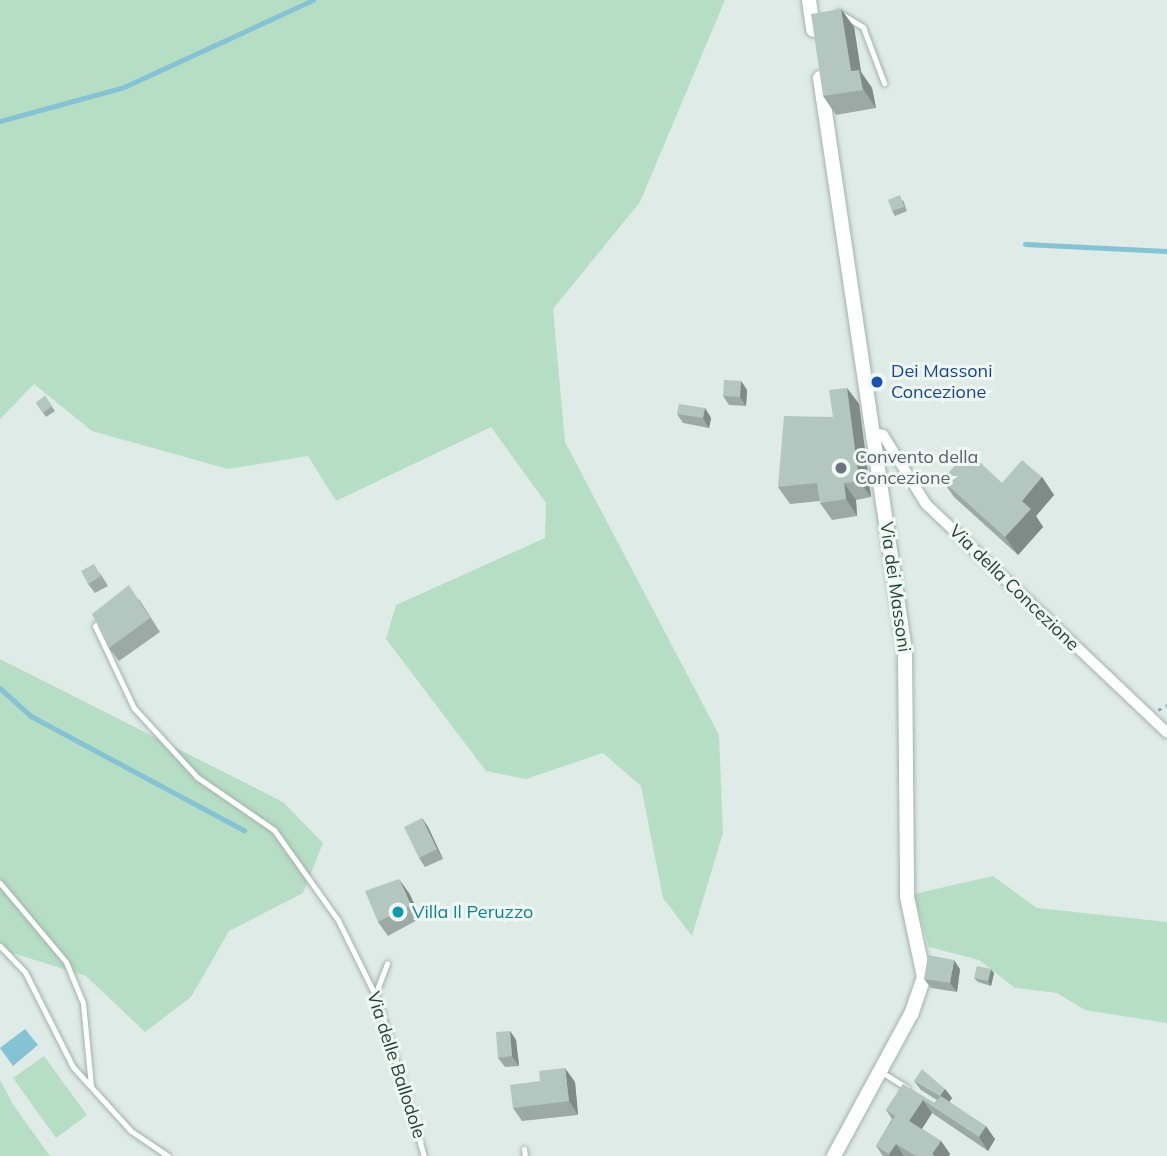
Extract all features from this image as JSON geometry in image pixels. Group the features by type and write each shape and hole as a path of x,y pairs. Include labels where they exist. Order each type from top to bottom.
{"street":[{"name":"Via dei Massoni","path":"809,0 821,13 816,48 875,433 905,651 907,897 924,978 880,1070 834,1156"},
{"name":"Via della Concezione","path":"875,433 883,435 926,504 1167,733"}],"lane":[{"path":"821,13 859,22 884,83"},
{"name":"Via delle Ballodole","path":"105,617 95,626 134,708 197,777 274,830 338,920 375,995 425,1156"},
{"path":"0,883 66,962 83,1003 91,1086"},
{"path":"0,946 25,972 73,1067 131,1131 168,1156"},
{"path":"375,995 387,963"},
{"path":"880,1070 917,1094"}],"green space":[{"path":"0,0 725,0 640,202 553,309 565,442 719,735 723,833 692,936 663,898 641,786 603,753 526,779 486,771 386,639 396,605 545,538 546,503 491,427 336,501 308,456 228,469 92,431 34,384 0,419"},
{"path":"0,659 283,802 323,843 303,893 229,931 191,997 145,1032 86,976 0,949"},
{"path":"993,876 1037,908 1167,922 1167,1023 1085,1010 1057,993 1015,988 979,960 929,947 914,894"},
{"path":"44,1056 87,1115 56,1138 13,1078"},
{"path":"0,1080 14,1106 50,1156 0,1156"}],"water":[{"path":"25,1029 38,1045 13,1066 0,1048"}],"building":[{"path":"841,9 851,71 859,70 863,90 823,96 811,14"},
{"path":"900,195 904,207 892,211 888,200"},
{"path":"724,380 741,381 740,397 723,396"},
{"path":"847,388 859,481 844,483 846,499 820,503 817,483 778,487 784,416 833,417 829,390"},
{"path":"45,396 52,406 43,413 36,403"},
{"path":"679,404 705,408 703,418 677,414"},
{"path":"968,451 1002,483 1022,460 1042,477 1022,501 1031,509 1005,537 942,480"},
{"path":"94,564 101,576 88,584 81,571"},
{"path":"129,585 150,618 109,648 92,614"},
{"path":"422,818 437,849 419,858 404,827"},
{"path":"399,879 411,905 378,922 365,891"},
{"path":"928,955 954,960 950,983 924,979"},
{"path":"977,966 991,969 988,981 974,978"},
{"path":"510,1031 512,1056 498,1058 496,1032"},
{"path":"565,1068 569,1101 513,1108 510,1085 540,1081 539,1071"},
{"path":"922,1069 945,1089 940,1096 914,1081"},
{"path":"903,1084 934,1103 941,1096 986,1126 979,1137 923,1100 909,1121 941,1141 932,1154 935,1156 916,1156 896,1144 889,1154 876,1146 895,1116 886,1110"}],"waterway":[{"path":"0,121 124,87 313,0"},
{"path":"1025,244 1167,251"},
{"path":"0,688 31,716 244,830"}],"place":[{"name":"Dei Massoni Concezione","path":"877,382"},
{"name":"Convento della Concezione","path":"841,468"},
{"name":"Villa Il Peruzzo","path":"398,912"}]}
